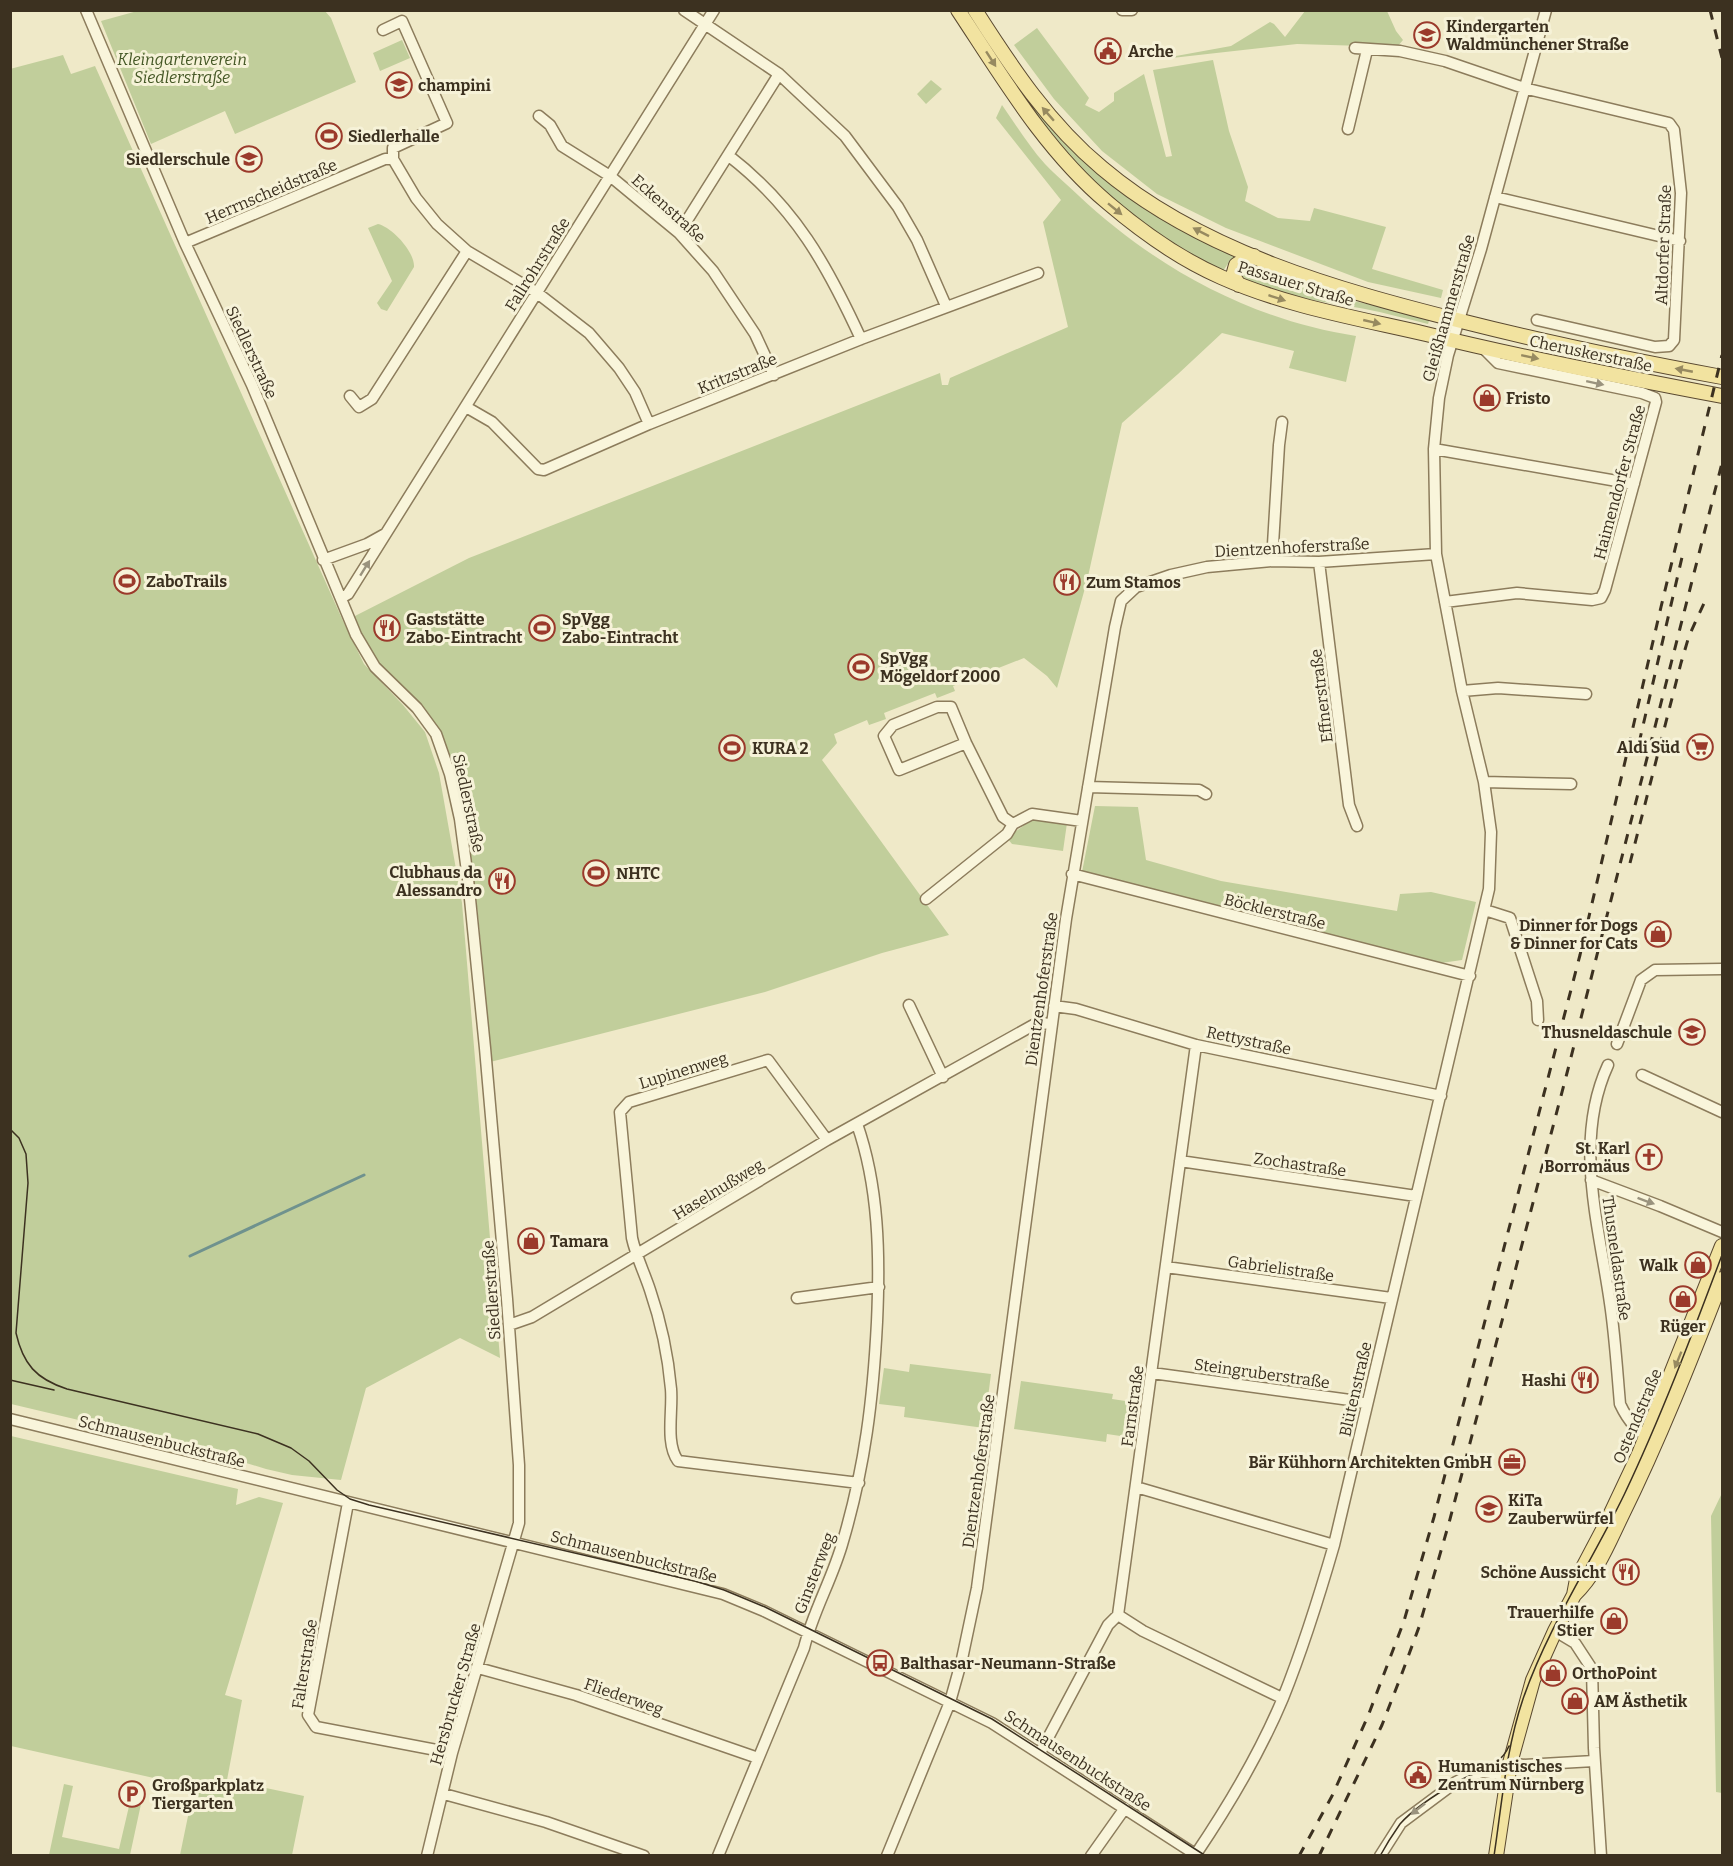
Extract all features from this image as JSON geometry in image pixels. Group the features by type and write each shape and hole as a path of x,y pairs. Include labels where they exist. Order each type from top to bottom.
{"main road":[{"name":"Passauer Straße","path":"958,10 1040,131 1087,184 1154,239 1188,260 1239,285 1315,309 1453,341"},
{"name":"Passauer Straße","path":"975,10 1035,99 1066,135 1122,184 1170,216 1254,256 1345,290 1459,320"},
{"path":"1239,285 1233,276 1236,265 1254,256"},
{"name":"Cheruskerstraße","path":"1459,320 1595,352 1722,377"},
{"name":"Cheruskerstraße","path":"1453,341 1722,396"},
{"name":"Ostendstraße","path":"1496,1856 1509,1769 1529,1692 1555,1631 1574,1595 1586,1583 1594,1570 1629,1501 1722,1246"},
{"name":"Ostendstraße","path":"1651,1439 1722,1279"}],"street":[{"name":"Siedlerstraße","path":"86,10 185,243 252,385 363,648 375,667 431,725 442,747 464,842 486,1056 520,1487 519,1524 513,1541"},
{"path":"684,10 779,74 845,136 898,207 917,240 946,306"},
{"name":"Fallrohrstraße","path":"340,598 348,594 714,10"},
{"path":"1122,10 1132,10"},
{"name":"Gleißhammerstraße","path":"1485,910 1491,867 1491,832 1484,782 1462,691 1436,554 1434,449 1439,398 1453,341 1546,10"},
{"path":"383,30 400,16 447,123 393,148 393,159 417,198 437,224 467,251 536,292 590,333 636,392 649,424"},
{"path":"1355,48 1400,51 1445,61 1524,88"},
{"path":"1348,129 1367,50"},
{"path":"680,233 779,74"},
{"name":"Altdorfer Straße","path":"1524,88 1669,123 1674,130 1681,193 1674,340 1669,346 1655,347 1538,320"},
{"name":"Eckenstraße","path":"539,116 550,125 562,146 610,176 680,233 713,271 755,334 774,375"},
{"path":"729,156 755,176 793,219 818,253 837,286 861,339"},
{"name":"Herrnscheidstraße","path":"185,243 385,159 393,159"},
{"path":"1495,197 1680,241"},
{"path":"350,396 360,407 372,399 467,251"},
{"name":"Kritzstraße","path":"466,406 492,422 538,469 544,470 649,424 861,339 1038,273"},
{"name":"Haimendorfer Straße","path":"1445,602 1517,593 1592,600 1601,598 1656,402 1655,398 1642,393 1498,363 1482,348"},
{"path":"1272,561 1282,422"},
{"path":"1434,449 1634,484"},
{"path":"324,560 367,544 386,534"},
{"name":"Dientzenhoferstraße","path":"950,1702 977,1588 1072,874 1114,627 1121,601 1136,586 1207,567 1272,561 1319,562 1436,554"},
{"name":"Effnerstraße","path":"1319,562 1349,805 1357,826"},
{"path":"1462,691 1498,688 1586,694"},
{"path":"966,743 899,770 884,736 893,725 937,707 951,706 966,743 1003,817 1014,824"},
{"path":"1484,782 1571,784"},
{"path":"1088,787 1199,790 1206,794"},
{"path":"926,899 1007,834 1014,824 1032,814 1082,821"},
{"name":"Böcklerstraße","path":"1072,874 1470,976"},
{"path":"1485,910 1510,918 1537,1001 1538,1020"},
{"name":"Blütenstraße","path":"1197,1855 1246,1774 1282,1698 1315,1610 1334,1545 1485,910"},
{"path":"1617,1044 1641,980 1655,970 1722,969"},
{"path":"909,1005 943,1077"},
{"name":"Rettystraße","path":"1054,1006 1076,1009 1196,1045 1441,1096"},
{"name":"Haselnußweg","path":"509,1325 532,1317 827,1140 1037,1023 1052,1024"},
{"name":"Farnstraße","path":"1040,1753 1108,1625 1118,1615 1196,1045"},
{"name":"Lupinenweg","path":"636,1256 632,1238 620,1112 629,1102 768,1060 827,1140"},
{"name":"Thusneldastraße","path":"1608,1065 1599,1085 1590,1131 1591,1180 1610,1306 1620,1404 1634,1427 1651,1439"},
{"path":"1642,1075 1722,1112"},
{"name":"Ginsterweg","path":"718,1856 804,1648 808,1632 839,1556 859,1483 873,1399 879,1287 877,1218 863,1140 857,1124"},
{"name":"Zochastraße","path":"1180,1161 1416,1196"},
{"path":"1591,1180 1722,1232"},
{"path":"636,1256 650,1289 663,1333 672,1399 672,1451 678,1461 859,1483"},
{"name":"Gabrielistraße","path":"1166,1267 1391,1298"},
{"path":"797,1298 879,1287"},
{"name":"Steingruberstraße","path":"1152,1373 1367,1404"},
{"name":"Schmausenbuckstraße","path":"10,1419 714,1591 756,1607 992,1724 1197,1855"},
{"path":"1136,1487 1334,1545"},
{"name":"Falterstraße","path":"348,1503 308,1715 316,1728 452,1752"},
{"name":"Hersbrucker Straße","path":"427,1856 444,1794 452,1752 513,1541"},
{"path":"1118,1615 1143,1632 1282,1698"},
{"path":"1555,1631 1575,1643 1592,1669 1594,1761 1601,1856"},
{"name":"Fliederweg","path":"478,1668 576,1695 758,1758"},
{"path":"886,1856 950,1702"},
{"path":"1380,1856 1401,1823 1456,1782 1468,1776 1523,1765 1594,1761"},
{"path":"444,1794 546,1822 644,1856"},
{"path":"1091,1856 1125,1808"}],"green space":[{"name":"Kleingartenverein Siedlerstraße","path":"141,10 325,11 331,18 356,82 235,134 225,111 151,144 101,21"},
{"path":"1305,11 1387,11 1403,40 1397,47 1297,44 1154,60 1231,46 1270,22 1285,37"},
{"path":"1037,28 1089,98 1085,105 1099,112 1114,101 1114,93 1144,74 1166,157 1172,156 1153,70 1213,60 1229,131 1248,187 1245,201 1278,218 1310,221 1314,208 1386,227 1372,269 1443,290 1441,298 1368,282 1226,228 1157,194 1102,151 1054,99 1014,45"},
{"path":"402,40 410,58 380,71 373,53"},
{"path":"63,55 71,74 95,66 343,621 364,664 425,732 439,773 462,903 500,1358 460,1338 366,1388 341,1480 292,1475 197,1448 11,1404 10,69"},
{"path":"931,80 942,89 926,104 917,94"},
{"path":"1023,91 1061,137 1240,255 1231,259 1223,271 1154,231 1112,199 1074,162 1051,136 1020,93"},
{"path":"1002,105 1053,172 1109,222 1173,268 1243,304 1279,318 1356,336 1346,382 1289,368 1294,351 1222,333 1122,423 1087,581 1057,688 1047,676 1024,658 953,686 955,691 937,698 935,693 884,713 886,719 869,725 867,720 834,734 837,743 822,760 949,935 882,953 765,992 490,1062 477,902 465,824 446,746 440,733 378,665 353,617 469,558 940,373 942,385 948,385 950,378 1068,327 1043,222 1061,200 996,118"},
{"path":"378,224 390,230 402,241 411,254 414,267 387,311 381,309 377,303 392,281 368,228"},
{"path":"1246,264 1331,296 1430,318 1428,324 1279,292 1249,281 1240,274 1241,268"},
{"path":"1095,806 1138,807 1146,860 1221,881 1397,911 1400,894 1431,892 1476,902 1462,960 1441,963 1082,872"},
{"path":"1034,820 1067,823 1063,851 1012,844 1007,838"},
{"path":"910,1364 991,1374 984,1428 904,1417 905,1407 879,1404 884,1368 909,1372"},
{"path":"1021,1381 1113,1394 1112,1399 1139,1403 1134,1438 1107,1434 1106,1442 1014,1429"},
{"path":"11,1436 238,1489 236,1505 259,1497 283,1503 225,1695 242,1700 227,1780 304,1796 292,1855 180,1855 194,1787 11,1746"},
{"path":"1722,1493 1722,1793 1716,1792 1711,1516"},
{"path":"64,1784 73,1786 62,1837 119,1849 130,1802 141,1804 130,1855 49,1855"}],"waterway":[{"path":"190,1256 364,1175"}],"tram line":[{"path":"10,1129 19,1138 26,1154 28,1183 16,1333 27,1362 32,1369 47,1380 67,1389 258,1434 291,1448 309,1461 337,1490 350,1499 369,1505 695,1581 724,1590 765,1607 992,1719 1206,1856"},
{"path":"1494,1856 1508,1757 1517,1718 1533,1672 1638,1466 1676,1376 1722,1255"},
{"path":"10,1380 54,1390"},
{"path":"1380,1856 1400,1824 1412,1812 1450,1786 1493,1764 1500,1759 1509,1746"}],"railway":[{"path":"1710,10 1722,58"},
{"path":"1299,1856 1332,1796 1368,1716 1404,1621 1434,1517 1580,955 1722,355"},
{"path":"1319,1856 1382,1725 1419,1627 1449,1523 1567,1073 1722,463"},
{"path":"1639,743 1683,553"},
{"path":"1630,863 1681,663 1689,636 1705,601"}],"place":[{"name":"Kindergarten Waldmünchener Straße","path":"1427,35"},
{"name":"Arche","path":"1108,51"},
{"name":"champini","path":"399,85"},
{"name":"Siedlerhalle","path":"329,136"},
{"name":"Siedlerschule","path":"249,159"},
{"name":"Fristo","path":"1487,398"},
{"name":"ZaboTrails","path":"127,581"},
{"name":"Zum Stamos","path":"1067,582"},
{"name":"Gaststätte Zabo-Eintracht","path":"387,628"},
{"name":"SpVgg Zabo-Eintracht","path":"542,628"},
{"name":"SpVgg Mögeldorf 2000","path":"861,667"},
{"name":"Aldi Süd","path":"1700,747"},
{"name":"KURA 2","path":"732,748"},
{"name":"NHTC","path":"596,873"},
{"name":"Clubhaus da Alessandro","path":"502,881"},
{"name":"Dinner for Dogs & Dinner for Cats","path":"1658,934"},
{"name":"Thusneldaschule","path":"1692,1032"},
{"name":"St. Karl Borromäus","path":"1649,1157"},
{"name":"Tamara","path":"531,1241"},
{"name":"Walk","path":"1698,1265"},
{"name":"Rüger","path":"1683,1299"},
{"name":"Hashi","path":"1585,1380"},
{"name":"Bär Kühhorn Architekten GmbH","path":"1512,1462"},
{"name":"KiTa Zauberwürfel","path":"1489,1509"},
{"name":"Schöne Aussicht","path":"1626,1572"},
{"name":"Trauerhilfe Stier","path":"1614,1621"},
{"name":"Balthasar-Neumann-Straße","path":"880,1663"},
{"name":"OrthoPoint","path":"1553,1673"},
{"name":"AM Ästhetik","path":"1575,1701"},
{"name":"Humanistisches Zentrum Nürnberg","path":"1418,1775"},
{"name":"Großparkplatz Tiergarten","path":"132,1794"}]}
